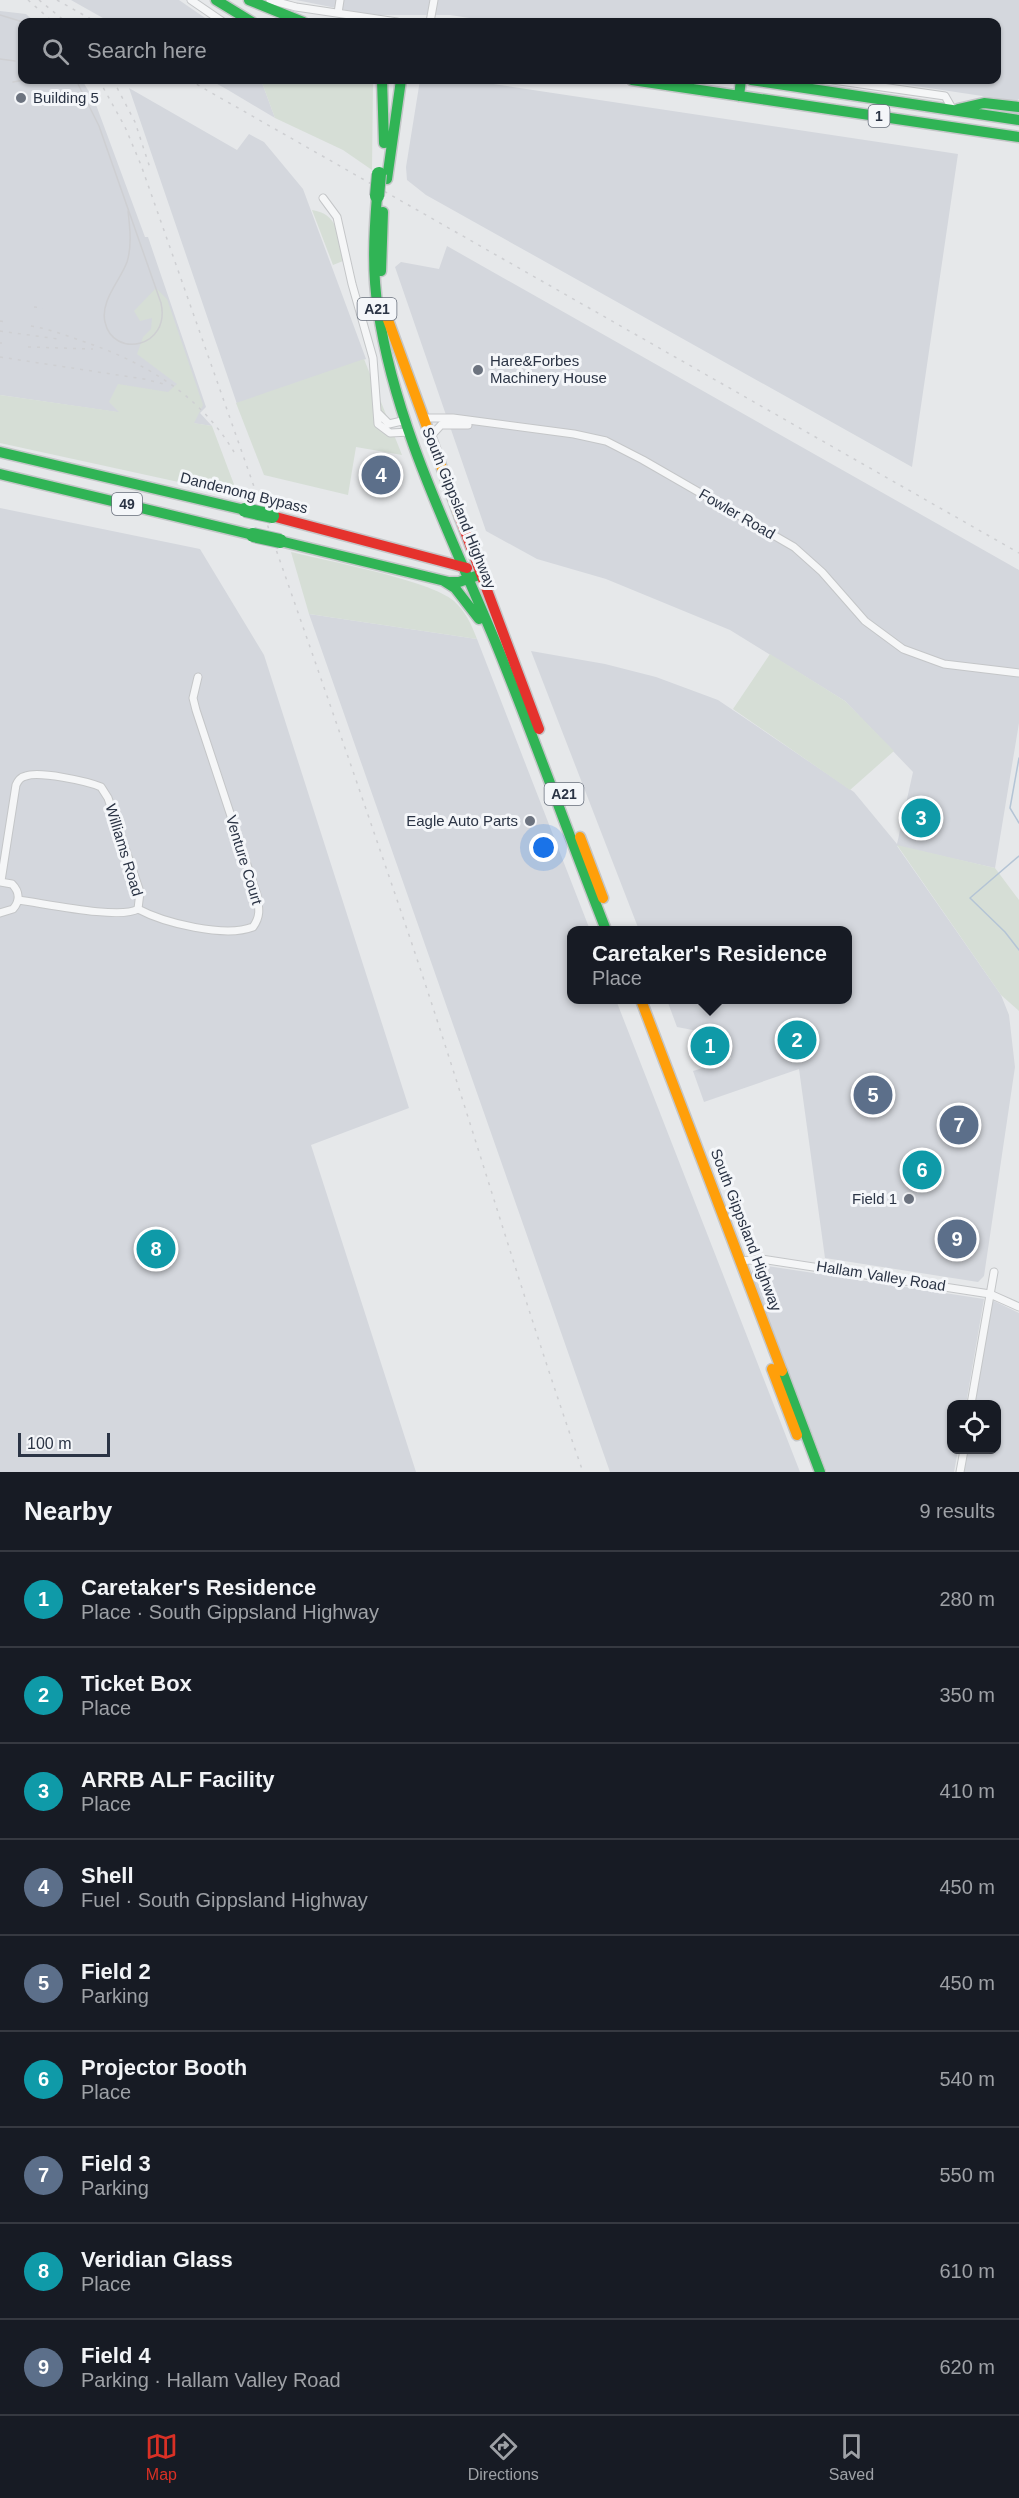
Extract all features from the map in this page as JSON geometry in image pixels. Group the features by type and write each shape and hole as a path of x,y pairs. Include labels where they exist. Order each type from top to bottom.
{"main road":[{"path":"216,0 245,18"},
{"path":"249,0 293,18"},
{"path":"382,84 384,143"},
{"name":"South Gippsland Highway","path":"399,84 384,143 380,254 386,310 497,646 532,722"},
{"name":"South Gippsland Highway","path":"383,177 399,84"},
{"name":"1","path":"659,84 1019,137"},
{"path":"739,96 740,84"},
{"name":"1","path":"778,84 1019,120"},
{"path":"954,110 984,103 1019,107"},
{"name":"South Gippsland Highway","path":"381,198 371,242 374,294 409,426 448,532 473,573 604,912 613,926"},
{"path":"409,426 423,418"},
{"name":"Dandenong Bypass","path":"0,452 272,516 473,573"},
{"name":"49","path":"0,474 443,581 455,583 473,573"},
{"name":"49","path":"390,548 438,550 447,546 448,532"},
{"name":"49","path":"443,581 459,591 497,646"},
{"name":"South Gippsland Highway","path":"604,912 606,926"},
{"name":"South Gippsland Highway","path":"635,1004 643,1017 684,1122 736,1266 800,1430 820,1472"},
{"name":"South Gippsland Highway","path":"642,1004 643,1017"},
{"name":"South Gippsland Highway","path":"800,1430 810,1472"}],"street":[{"path":"191,0 217,18"},
{"path":"270,0 296,7 371,18"},
{"path":"338,13 340,0"},
{"path":"431,18 434,0"},
{"path":"861,84 945,96 954,110"},
{"path":"323,198 333,209 338,222 374,364 378,424 384,431 399,434 409,426"},
{"path":"378,410 389,424 409,426"},
{"name":"Fowler Road","path":"423,418 449,418 583,435 625,450 794,547 822,572 865,621 903,649 944,664 1019,673"},
{"path":"430,438 434,429 444,424 488,423"},
{"name":"Venture Court","path":"138,909 164,921 234,931 253,927 258,920 260,910 256,895 193,698 198,677"},
{"name":"Williams Road","path":"1,882 16,785 20,778 27,775 38,775 101,787 108,798 140,892 138,909 132,913 114,913 18,900"},
{"path":"0,913 13,909 18,900 16,888 1,882"},
{"name":"Hallam Valley Road","path":"736,1266 761,1258 990,1294 1019,1307"},
{"path":"972,1400 994,1272"},
{"path":"960,1472 963,1454"}],"shaded area":[{"path":"71,0 179,0 205,18 103,18"},
{"path":"296,0 1019,0 1019,99 1016,101 902,84 1001,84 1001,18 469,18 450,15 371,15"},
{"path":"0,11 26,14 30,18 18,18 18,84 84,84 95,102 145,237 148,237 206,407 200,413 212,426 0,395"},
{"path":"217,84 262,84 275,118"},
{"path":"262,84 373,84 372,170 343,150 275,118"},
{"path":"419,84 494,84 958,154 912,467 426,195 407,180 406,167"},
{"path":"129,88 237,150 249,134 264,142 303,189 366,359 237,404"},
{"path":"312,210 328,216 333,222 343,261 333,265"},
{"path":"447,246 1019,570 1019,723 995,868 897,846 1001,995 1009,1015 1015,1067 984,1276 978,1282 825,1258 799,1069 704,1102 693,1071 731,1059 724,1036 677,1027 668,1004 852,1004 852,926 637,926 531,651 605,664 656,677 718,700 854,792 897,844 913,772 845,701 730,630 606,579 537,559 486,531 395,267 401,262 439,269"},
{"path":"156,288 167,299 203,405 194,423 212,426 238,495 0,443 0,395 119,412 109,402 118,384 168,392 177,384 137,354 143,337 151,329 152,318 140,321 134,311"},
{"path":"364,359 402,455 356,447 348,495 264,475 236,403"},
{"path":"0,508 200,549 264,655 409,1108 311,1145 416,1472 0,1472"},
{"path":"291,552 401,579 442,593 462,609 477,639 309,614"},
{"path":"309,614 477,639 588,926 567,926 567,1004 618,1004 800,1472 610,1472"},
{"path":"770,654 845,701 894,751 850,790 733,709"},
{"path":"897,845 995,868 1019,900 1019,1011 1001,995"},
{"path":"761,1265 984,1299 967,1400 947,1400 947,1454 957,1454 954,1472 827,1472 751,1274 753,1269"},
{"path":"992,1300 1019,1313 1019,1472 964,1472 966,1454 1001,1454 1001,1400 976,1400"}],"waterway":[{"path":"1019,758 1010,808 1019,823"},
{"path":"1019,856 970,898 1005,932 1019,950"}],"tram line":[{"path":"0,15 18,20"},
{"path":"0,59 15,61"},
{"path":"13,82 18,81"},
{"path":"78,84 99,126 161,303 162,318 158,330 150,339 129,344 119,341 110,334 104,314 108,299 129,256 128,211"}],"railway":[{"path":"28,0 48,18"},
{"path":"39,0 61,18"},
{"path":"57,0 89,18"},
{"path":"101,84 125,127 141,165 312,652 412,944 583,1472"},
{"path":"115,84 135,122 151,171"},
{"path":"196,84 1019,553"},
{"path":"34,307 43,308"},
{"path":"0,321 6,322"},
{"path":"31,326 108,350 150,371 188,398 205,414 234,452"},
{"path":"0,331 58,339"},
{"path":"28,347 93,349"},
{"path":"0,357 164,384"}],"traffic: fast":[{"path":"216,0 245,18"},
{"path":"249,0 293,18"},
{"path":"382,84 384,143"},
{"path":"387,179 400,84"},
{"path":"659,84 1019,137"},
{"path":"739,96 740,84"},
{"path":"778,84 1019,120"},
{"path":"958,109 984,103 1019,107"},
{"path":"377,196 379,174"},
{"path":"377,196 374,252 376,295 386,353 397,396 427,481 497,646 604,926"},
{"path":"381,271 383,212"},
{"path":"0,452 245,510"},
{"path":"0,474 253,535"},
{"path":"245,510 272,516"},
{"path":"253,535 280,541"},
{"path":"280,541 449,582 459,582 476,576"},
{"path":"444,581 455,588 479,619"},
{"path":"782,1371 820,1472"}],"traffic: slow":[{"path":"388,320 460,518"},
{"path":"580,837 603,898"},
{"path":"643,1004 782,1371"},
{"path":"772,1369 797,1435"}],"traffic: jam":[{"path":"272,516 467,568"},
{"path":"460,518 539,729"}],"place":[{"name":"Building 5","path":"21,98"},
{"name":"Hare&Forbes Machinery House","path":"478,370"},
{"name":"Shell","path":"381,475"},
{"name":"ARRB ALF Facility","path":"921,818"},
{"name":"Eagle Auto Parts","path":"530,821"},
{"name":"Ticket Box","path":"797,1040"},
{"name":"Caretaker's Residence","path":"710,1046"},
{"name":"Field 2","path":"873,1095"},
{"name":"Field 3","path":"959,1125"},
{"name":"Projector Booth","path":"922,1170"},
{"name":"Field 1","path":"909,1199"},
{"name":"Field 4","path":"957,1239"},
{"name":"Veridian Glass","path":"156,1249"}]}
